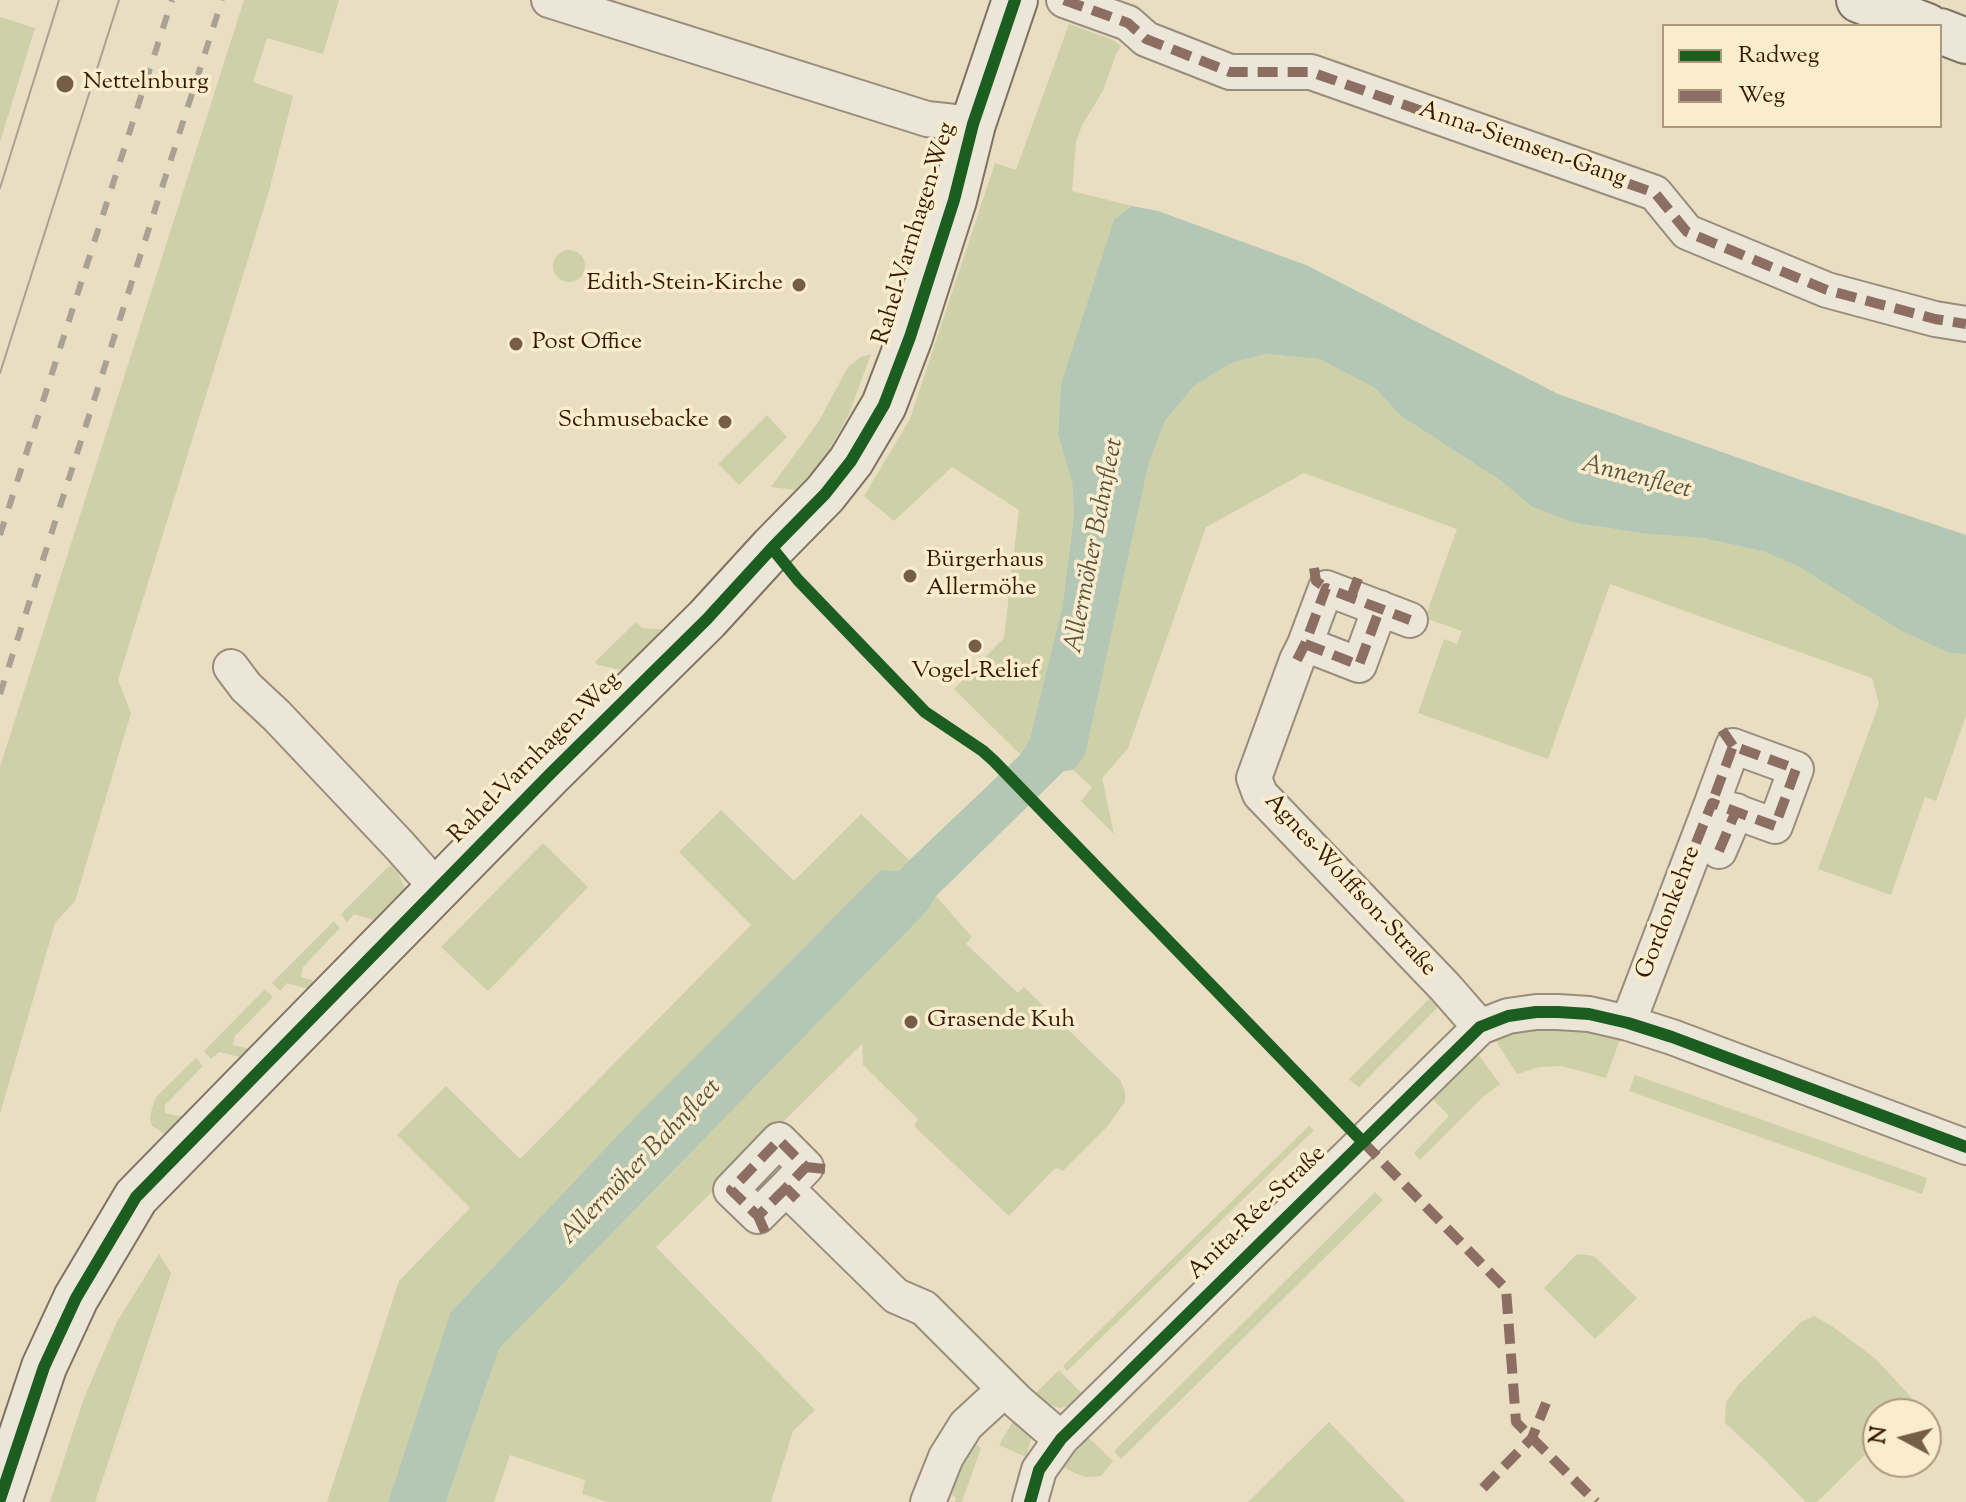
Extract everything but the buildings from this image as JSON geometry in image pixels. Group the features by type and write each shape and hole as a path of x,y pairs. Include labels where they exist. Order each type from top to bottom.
{"street":[{"name":"Rahel-Varnhagen-Weg","path":"549,0 912,115 973,124"},
{"name":"Rahel-Varnhagen-Weg","path":"0,1499 44,1367 76,1298 136,1197 550,774 707,619 825,494 851,461 884,405 910,337 954,200 973,124 1015,0"},
{"name":"Anna-Siemsen-Gang","path":"1064,0 1128,23 1146,39 1230,72 1311,72 1655,193 1687,232 1827,290 1935,319 1966,324"},
{"path":"1859,0 1922,24"},
{"path":"1942,32 1966,41"},
{"name":"Agnes-Wolffson-Straße","path":"1305,644 1336,666 1359,665 1357,593 1305,644 1297,660 1254,778 1260,794 1480,1027"},
{"path":"231,667 246,687 277,716 438,889"},
{"name":"Gordonkehre","path":"1719,851 1728,738 1772,754 1796,769 1775,826 1724,807"},
{"name":"Gordonkehre","path":"1628,1023 1724,807"},
{"name":"Anita-Rée-Straße","path":"1030,1502 1039,1470 1061,1439 1480,1027 1508,1016 1536,1012 1589,1014 1628,1023 1966,1147"},
{"path":"806,1175 761,1224 726,1193 783,1136 806,1175 896,1296 924,1308 1018,1402 1061,1439"},
{"path":"928,1502 946,1457 966,1425 1005,1389"}],"green space":[{"path":"244,0 339,0 323,54 267,38 253,82 293,96 269,191 118,680 131,713 75,901 55,923 0,1114 0,767"},
{"path":"0,17 35,28 0,142"},
{"path":"1069,24 1113,40 1121,46 1103,91 1082,125 1076,142 1072,191 1132,206 1114,221 1061,383 1058,435 1072,482 1074,515 1062,608 1030,738 1020,754 954,689 1004,638 1019,510 952,467 894,521 864,496 910,419 995,163 1016,170"},
{"path":"569,250 580,255 585,266 580,277 569,282 558,277 553,266 558,255"},
{"path":"871,354 849,414 820,466 795,490 771,487 819,421 848,367"},
{"path":"1266,354 1319,359 1375,388 1401,416 1501,481 1532,507 1575,523 1702,538 1762,551 1798,566 1901,631 1950,653 1966,654 1966,716 1936,801 1925,797 1891,895 1818,869 1879,704 1872,678 1610,584 1548,759 1418,713 1444,639 1457,644 1462,631 1425,618 1457,529 1304,473 1206,527 1128,748 1102,778 1114,834 1081,801 1092,787 1073,770 1085,756 1149,462 1165,421 1194,386 1231,363"},
{"path":"767,415 787,437 739,485 718,464"},
{"path":"636,622 642,628 671,630 630,672 598,665 595,662"},
{"path":"721,810 794,881 861,814 909,860 898,871 881,870 632,1120 450,1313 388,1502 327,1502 399,1281 470,1208 397,1135 446,1086 520,1159 751,925 679,852"},
{"path":"543,843 588,887 488,991 441,947"},
{"path":"390,865 398,873 407,892 383,923 354,914 347,922 341,914"},
{"path":"936,896 972,937 966,944 1018,993 1024,987 1120,1080 1125,1091 1125,1102 1106,1128 1063,1171 1053,1170 1009,1216 914,1126 918,1119 863,1065 862,1044 656,1247 815,1410 793,1431 771,1502 608,1502 582,1494 585,1480 510,1455 494,1502 446,1502 499,1349 928,910"},
{"path":"334,921 340,928 303,967 301,977 318,982 312,990 287,983 280,991 272,983"},
{"path":"265,989 273,997 235,1036 233,1045 254,1050 244,1058 219,1052 211,1059 204,1051"},
{"path":"1430,998 1439,1006 1359,1087 1349,1079"},
{"path":"1536,1026 1586,1029 1620,1039 1606,1078 1562,1066 1540,1067 1517,1074 1494,1038"},
{"path":"1477,1053 1500,1084 1420,1160 1414,1153 1449,1116 1426,1092"},
{"path":"196,1058 203,1066 165,1105 165,1113 183,1117 187,1122 171,1138 152,1126 152,1108 156,1097"},
{"path":"1635,1075 1927,1178 1922,1194 1629,1091"},
{"path":"1309,1126 1314,1130 1067,1371 1063,1366"},
{"path":"1375,1192 1383,1200 1121,1459 1114,1451"},
{"path":"159,1254 171,1273 95,1502 50,1502 84,1398 117,1322"},
{"path":"1577,1254 1594,1256 1637,1298 1595,1339 1544,1288"},
{"path":"1814,1316 1832,1326 1877,1360 1912,1398 1862,1398 1862,1458 1817,1502 1806,1502 1725,1423 1726,1402 1739,1384 1801,1322"},
{"path":"1059,1370 1083,1395 1071,1406 1059,1408 1035,1394"},
{"path":"1015,1418 1028,1428 1031,1439 1026,1457 999,1445"},
{"path":"1329,1422 1406,1502 1248,1502 1265,1485"},
{"path":"1088,1437 1113,1461 1101,1476 1086,1477 1063,1467"},
{"path":"970,1439 981,1448 962,1502 955,1502 956,1498 945,1489"}],"water":[{"path":"1132,206 1158,211 1306,265 1558,394 1966,535 1966,654 1950,653 1901,631 1798,566 1762,551 1702,538 1575,523 1532,507 1501,481 1401,416 1375,388 1319,359 1266,354 1231,363 1194,386 1165,421 1149,462 1085,756 1073,770 1064,771 936,896 928,910 499,1349 446,1502 388,1502 450,1313 632,1120 881,870 898,871 1020,755 1030,738 1062,608 1074,515 1072,482 1058,435 1061,383 1114,220"}],"tram line":[{"path":"0,188 59,0"},
{"path":"0,373 119,0"}],"railway":[{"path":"0,535 172,0"},
{"path":"0,694 222,0"}],"marked path":[{"path":"1064,0 1128,23 1146,39 1230,72 1311,72 1655,193 1687,232 1827,290 1935,319 1966,324"},
{"path":"1314,568 1316,581 1326,588"},
{"path":"1351,597 1359,576"},
{"path":"1297,660 1326,588 1410,620"},
{"path":"1305,644 1359,665 1380,608"},
{"path":"1722,730 1733,746"},
{"path":"1696,843 1712,803 1775,826 1796,769 1733,746 1712,803"},
{"path":"1719,851 1736,811"},
{"path":"786,1188 758,1216 731,1190 779,1140 806,1167 786,1188 797,1199"},
{"path":"1363,1142 1506,1289 1516,1422 1596,1502"},
{"path":"806,1167 825,1169"},
{"path":"758,1216 765,1232"},
{"path":"1483,1488 1532,1438 1546,1403"}],"cycle path":[{"path":"0,1499 44,1367 76,1298 136,1197 550,774 707,619 825,494 851,461 884,405 910,337 954,200 973,124 1015,0"},
{"path":"772,548 798,580 925,712 994,761 1363,1142"},
{"path":"1030,1502 1039,1470 1061,1439 1480,1027 1508,1016 1558,1012 1589,1014 1628,1023 1966,1147"}],"place":[{"name":"Nettelnburg","path":"65,84"},
{"name":"Edith-Stein-Kirche","path":"799,285"},
{"name":"Post Office","path":"516,344"},
{"name":"Schmusebacke","path":"725,422"},
{"name":"Bürgerhaus Allermöhe","path":"910,576"},
{"name":"Vogel-Relief","path":"975,646"},
{"name":"Grasende Kuh","path":"911,1022"}],"water label":[{"name":"Annenfleet","path":"1636,479"},
{"name":"Allermöher Bahnfleet","path":"1096,546"},
{"name":"Allermöher Bahnfleet","path":"642,1163"}]}
